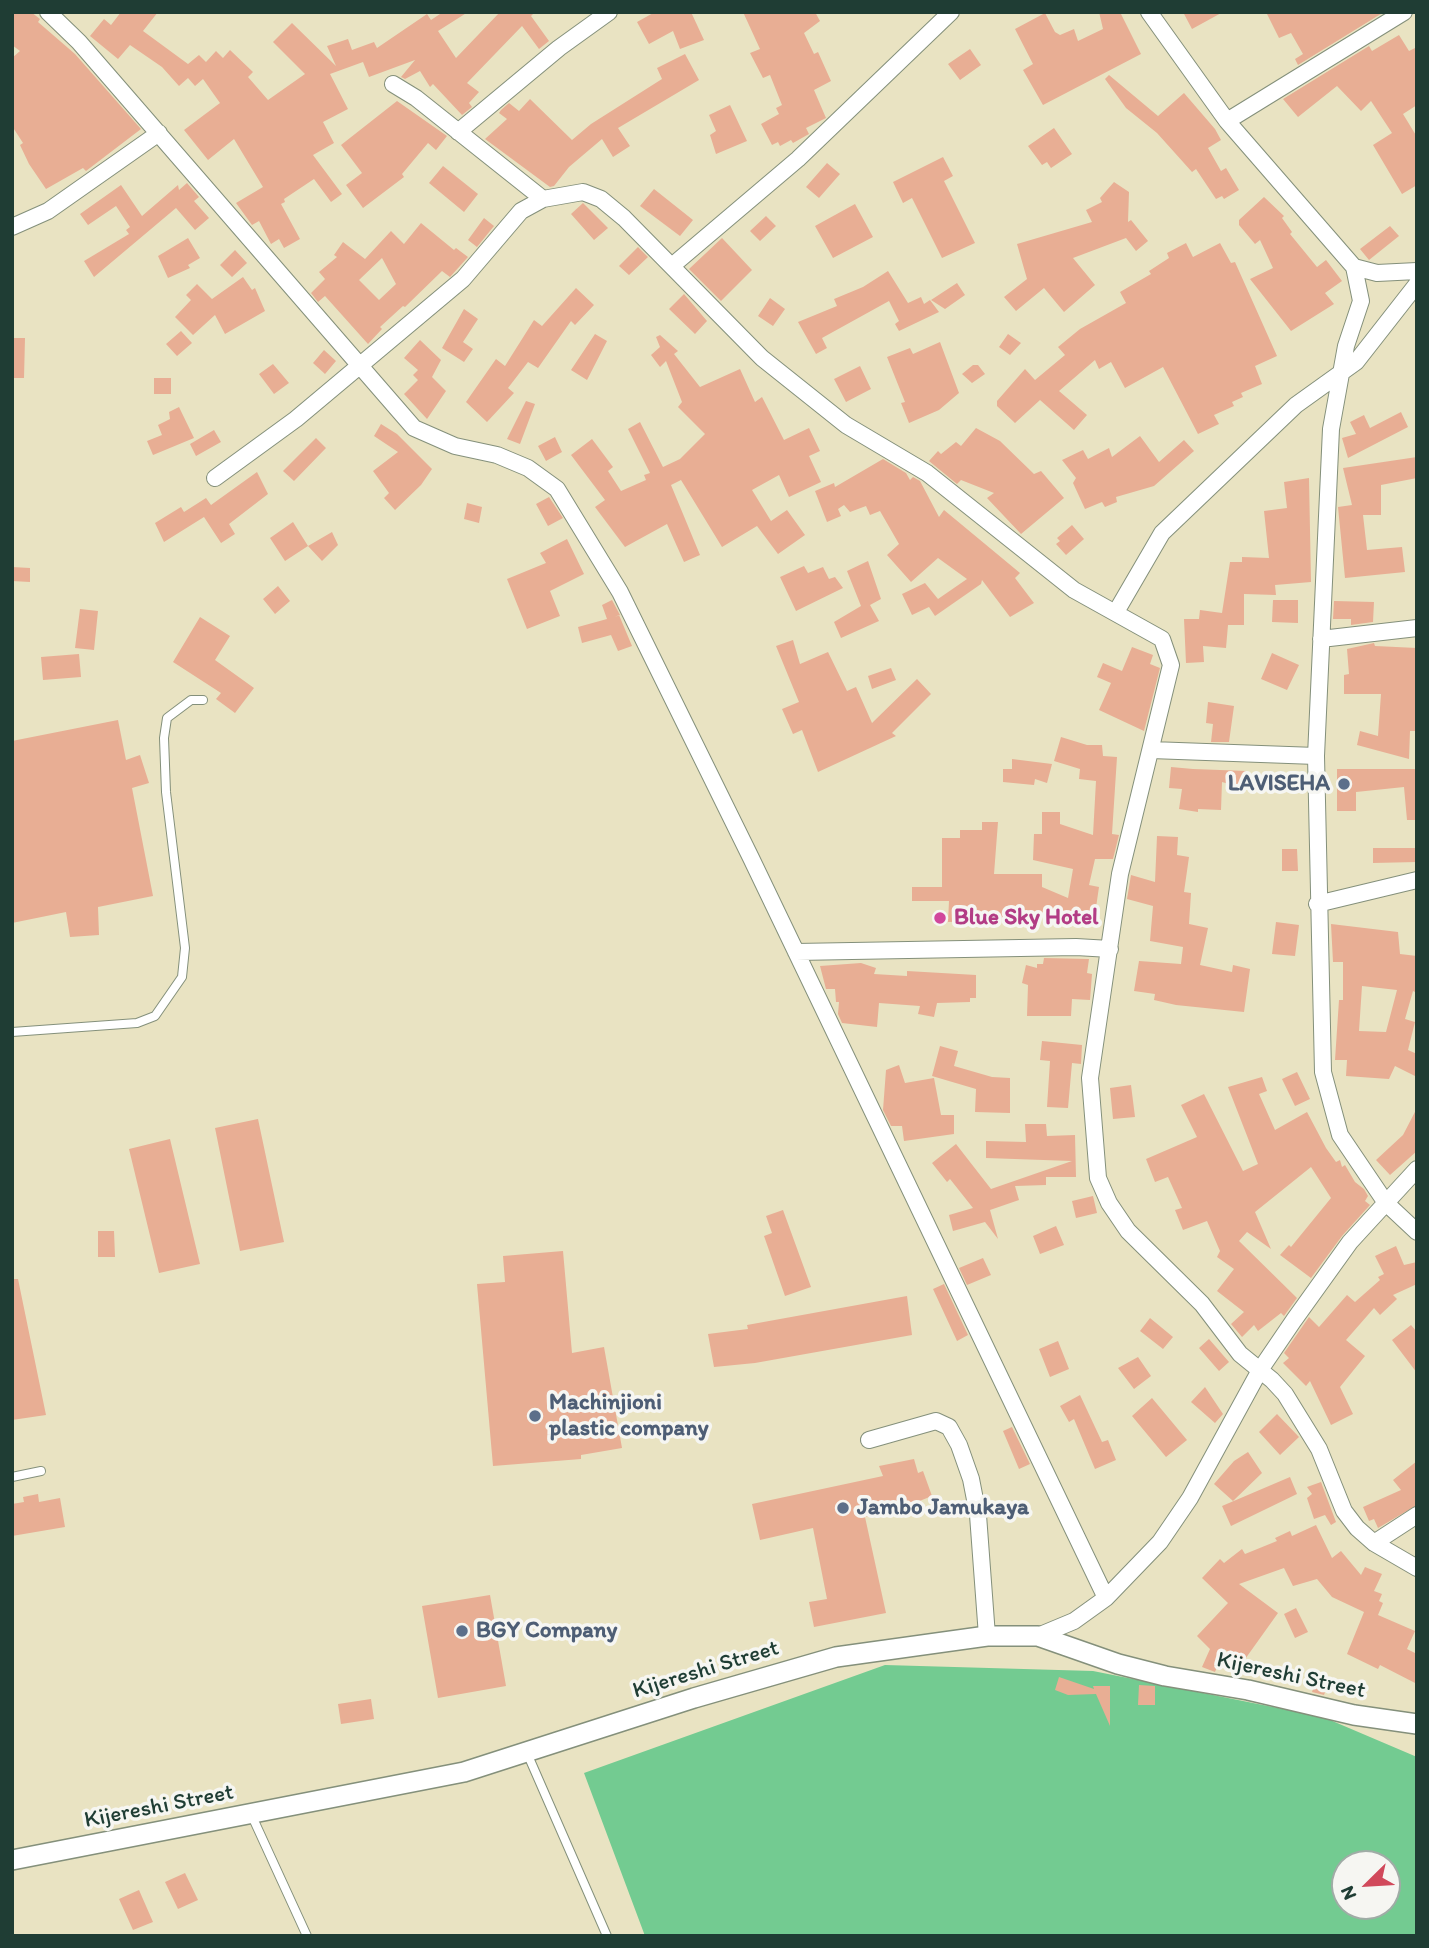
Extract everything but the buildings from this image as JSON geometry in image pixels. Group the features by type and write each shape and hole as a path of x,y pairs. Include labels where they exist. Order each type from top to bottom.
{"street":[{"path":"48,12 79,42 414,428 455,446 497,455 528,468 557,489 620,592 1106,1598"},
{"path":"458,132 559,48 609,12"},
{"path":"673,265 798,159 951,12"},
{"path":"1149,12 1227,121 1354,267 1362,302 1346,346 1331,429 1316,756 1317,904 1323,1072 1340,1135 1386,1203 1417,1232"},
{"path":"1227,121 1404,12"},
{"path":"393,84 543,200"},
{"path":"12,227 48,211 159,133"},
{"path":"215,478 362,366 463,279 522,211 543,200 583,192 601,199 673,265 762,358 846,425 927,473 1074,590 1162,639 1171,665 1120,874 1090,1078 1098,1178 1109,1203 1128,1231 1202,1304 1240,1354 1285,1394 1319,1449 1344,1511 1374,1543 1417,1568"},
{"path":"1354,267 1377,273 1417,271"},
{"path":"1116,612 1162,533 1296,405 1356,362 1417,284"},
{"path":"1321,639 1417,628"},
{"path":"1151,750 1316,756"},
{"path":"1317,904 1417,880"},
{"path":"796,952 1076,947 1110,949"},
{"path":"1038,1636 1074,1621 1106,1598 1160,1542 1211,1462 1260,1370 1350,1242 1417,1169"},
{"path":"869,1440 936,1421 949,1427 959,1445 978,1515 987,1636"},
{"path":"1374,1543 1417,1515"},
{"name":"Kijereshi Street","path":"12,1860 464,1772 527,1754 694,1698 836,1657 987,1636 1038,1636 1118,1664 1165,1676 1248,1690 1354,1715 1417,1724"}],"lane":[{"path":"12,1032 137,1023 155,1016 183,977 185,948 166,792 164,738 167,718 191,700 203,700"},
{"path":"12,1477 41,1471"},
{"path":"527,1754 607,1936"},
{"path":"251,1814 307,1936"}],"green space":[{"path":"885,1665 1093,1671 1323,1717 1417,1757 1417,1936 645,1936 584,1773"}],"place":[{"name":"LAVISEHA","path":"1344,784"},
{"name":"Blue Sky Hotel","path":"940,918"},
{"name":"Machinjioni plastic company","path":"535,1416"},
{"name":"Jambo Jamukaya","path":"843,1508"},
{"name":"BGY Company","path":"462,1631"}]}
